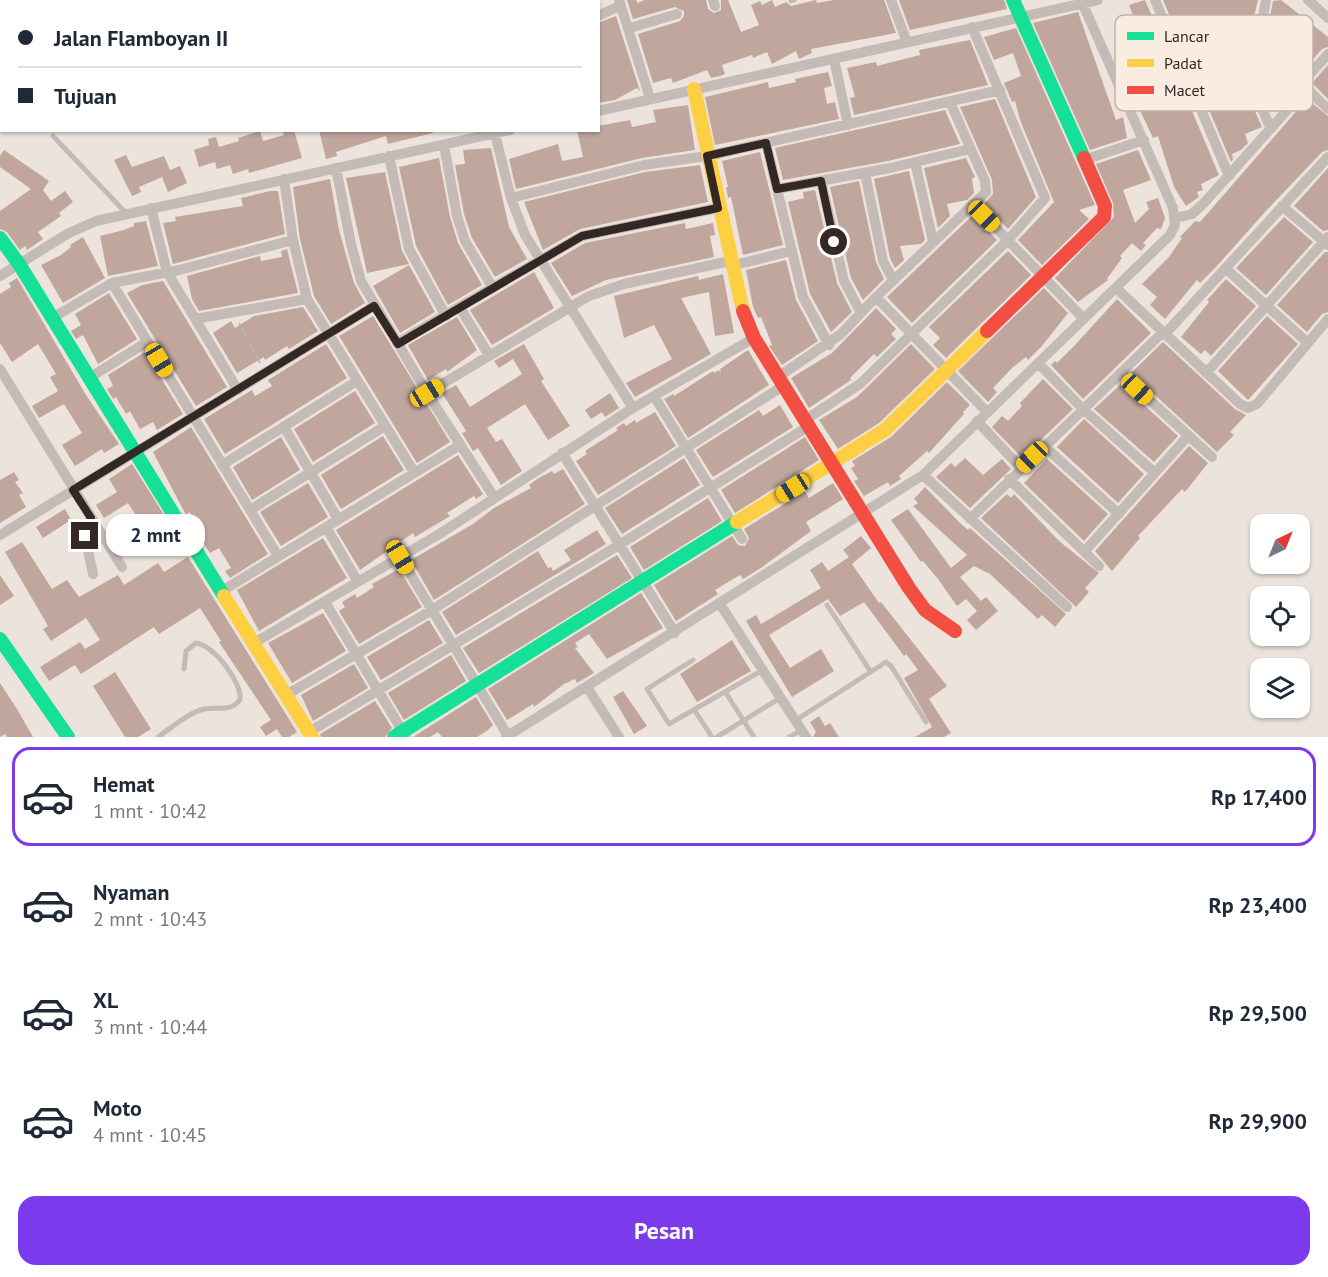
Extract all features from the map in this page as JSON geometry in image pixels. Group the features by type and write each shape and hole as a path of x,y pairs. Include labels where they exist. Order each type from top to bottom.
{"street":[{"path":"891,0 907,42"},
{"path":"325,602 378,691 401,735 885,430 945,369 1106,215 1105,206 1013,0"},
{"path":"600,111 1020,15 1098,0"},
{"path":"1155,0 1161,15"},
{"path":"1263,15 1266,0"},
{"path":"1308,0 1328,18"},
{"path":"1082,2 1115,75"},
{"path":"600,15 620,3 651,98"},
{"path":"630,28 677,14"},
{"path":"0,238 19,264 310,735 378,691 619,545 807,423 860,384 1008,240 1046,198 972,27"},
{"path":"1313,75 1328,54"},
{"path":"834,59 848,125"},
{"path":"694,89 731,264 744,315 754,338 920,603 937,620 955,631"},
{"path":"511,198 644,165 707,156 1000,90"},
{"path":"1313,95 1328,109"},
{"path":"286,695 432,610 686,449 829,345 987,189 950,102"},
{"path":"400,557 507,736 675,633 923,475 986,411 1170,235 1176,219 1131,111"},
{"path":"1200,111 1229,176"},
{"path":"1263,111 1270,127"},
{"path":"1176,219 1186,217 1198,209 1284,111"},
{"path":"0,276 82,226 126,213 504,132"},
{"path":"495,134 511,198 525,235 633,408"},
{"path":"1084,160 1144,140"},
{"path":"766,143 802,297 829,345"},
{"path":"444,145 457,216 465,241 493,288"},
{"path":"777,189 865,173 970,149"},
{"path":"389,156 409,249 446,316"},
{"path":"970,519 1009,479 1163,334 1328,157"},
{"path":"915,162 933,241"},
{"path":"336,168 355,262 374,306 494,497"},
{"path":"865,173 883,261 893,280"},
{"path":"284,179 293,240 307,299 414,472"},
{"path":"821,181 842,272 861,313"},
{"path":"973,204 1083,318"},
{"path":"1206,372 1327,241 1282,206"},
{"path":"151,208 167,272 238,390"},
{"path":"398,344 582,236 718,208"},
{"path":"52,318 112,283 167,272 293,240"},
{"path":"427,393 569,306 605,289 791,251"},
{"path":"1226,268 1308,343"},
{"path":"112,283 278,556"},
{"path":"1116,288 1244,407 1253,407 1328,319"},
{"path":"876,297 986,411"},
{"path":"195,319 307,299"},
{"path":"0,535 374,306"},
{"path":"460,308 489,355"},
{"path":"254,644 400,557 633,408 754,338"},
{"path":"89,378 147,342"},
{"path":"1038,363 1083,409 1155,473"},
{"path":"0,369 122,567"},
{"path":"1120,373 1212,457"},
{"path":"222,465 357,381"},
{"path":"654,396 742,539"},
{"path":"977,421 1021,468"},
{"path":"250,510 385,426"},
{"path":"284,427 338,519"},
{"path":"1085,551 1188,436"},
{"path":"222,591 460,445"},
{"path":"1044,446 1119,514"},
{"path":"562,453 675,633"},
{"path":"923,475 1067,607"},
{"path":"1009,479 1099,566"},
{"path":"91,518 85,536 93,574"},
{"path":"326,527 358,582"},
{"path":"720,604 801,729"},
{"path":"0,639 68,737"},
{"path":"587,687 619,737"}],"lane":[{"path":"53,136 126,213"},
{"path":"827,605 871,672"},
{"path":"158,737 197,712 204,709 225,710 235,706 240,700 239,684 208,646 196,644 186,651 184,669"},
{"path":"693,660 650,686 646,692 669,724 764,670"},
{"path":"789,737 883,663 890,664 926,722"},
{"path":"726,693 754,737"},
{"path":"695,711 715,737 781,697"}],"path":[{"path":"234,312 266,373"}],"building":[{"path":"627,0 636,0 638,3 644,0 706,0 708,9 714,13 721,10 721,0 728,0 741,32 759,25 751,5 760,1 762,5 772,0 775,7 786,2 791,6 816,0 817,3 834,0 884,0 896,33 811,49 812,53 799,59 796,51 772,64 767,52 753,58 752,55 722,65 725,74 720,76 711,78 707,70 673,83 671,78 653,83 638,34 680,21 684,16 684,11 675,7 633,19"},
{"path":"899,0 1004,0 1007,9 910,30"},
{"path":"1145,0 1151,15 1133,15 1129,5"},
{"path":"1163,0 1258,0 1254,15 1169,15"},
{"path":"1281,0 1300,15 1270,15 1273,1"},
{"path":"1078,12 1116,120 1123,117 1127,138 1090,150 1033,23"},
{"path":"616,16 640,91 637,88 615,100 600,103 600,22"},
{"path":"1313,25 1328,37 1328,47 1322,49 1313,59"},
{"path":"1016,28 1095,205 1079,210 1089,219 1042,265 1018,240 1054,202 1020,120 1015,101 1012,102 1004,83 1021,76 1013,53 994,60 984,37"},
{"path":"970,40 988,85 854,115 850,98 855,97 847,68 876,62 877,66 920,55 919,50"},
{"path":"1328,65 1328,99 1313,84"},
{"path":"828,72 832,86 824,88 827,104 835,102 839,119 715,145 705,97 768,82 769,88 796,82 795,79"},
{"path":"995,99 1036,197 1008,229 984,204 993,194 992,180 960,107"},
{"path":"1313,104 1328,116 1328,150 1322,152 1200,283 1197,280 1165,319 1150,305 1157,297 1142,284 1169,257 1182,238 1180,237 1195,221 1200,222 1297,111 1313,111"},
{"path":"688,105 695,150 642,158 516,189 509,159 558,144 562,161 583,157 577,132 600,132 600,126 630,120 632,127 656,122 653,110"},
{"path":"945,110 960,144 888,161 783,180 775,148"},
{"path":"1140,111 1192,111 1219,175 1201,184 1203,190 1197,192 1199,197 1186,206 1174,187 1158,136 1153,138"},
{"path":"1210,111 1255,111 1262,127 1245,134 1248,143 1241,150 1232,154 1231,162"},
{"path":"257,132 260,132 263,141 284,135 283,132 295,132 302,158 249,173 248,169 233,174 230,165 217,169 215,162 199,167 194,150 209,145 208,139 216,137 219,147"},
{"path":"319,132 433,133 388,144 386,136 336,152 337,156 326,159"},
{"path":"491,148 509,227 527,259 495,277 472,238 464,214 455,165 465,164 463,150"},
{"path":"4,150 49,181 43,190 51,201 65,191 73,202 59,213 61,216 38,232 43,239 27,250 25,246 20,250 7,232 0,229 0,211 31,189 0,167 0,156"},
{"path":"1138,150 1151,180 1123,190 1135,223 1149,209 1146,202 1158,198 1165,218 1161,229 1157,228 1143,243 1146,245 1141,251 1132,243 1120,256 1122,258 1108,280 1078,302 1055,278 1114,217 1113,203 1096,164"},
{"path":"760,152 783,245 743,255 731,197 728,198 722,161"},
{"path":"126,155 132,167 164,156 170,170 180,166 187,183 168,192 162,177 139,187 141,192 132,196 114,160"},
{"path":"439,158 450,217 458,243 482,285 448,305 416,246 399,167"},
{"path":"966,158 975,177 972,179 974,193 967,200 947,204 950,216 938,228 924,168"},
{"path":"700,165 708,202 580,229 543,250 524,202 645,172"},
{"path":"1328,168 1328,230 1323,231 1294,206"},
{"path":"909,171 925,240 921,244 900,246 904,260 895,268 890,258 874,179"},
{"path":"385,172 402,251 409,264 367,273 346,178"},
{"path":"330,179 339,230 354,283 365,303 331,324 314,296 300,239 293,187"},
{"path":"859,181 876,262 884,279 863,300 851,278 830,187"},
{"path":"815,190 837,283 852,312 831,332 810,294 788,202 804,198 803,192"},
{"path":"278,191 285,234 173,264 163,223 176,221 175,217 243,206 241,198"},
{"path":"973,215 997,240 912,323 887,297"},
{"path":"1284,217 1313,242 1266,295 1236,268"},
{"path":"146,221 158,266 108,276 100,236 124,230 134,226 134,223"},
{"path":"685,223 686,229 713,223 715,235 710,236 714,257 606,280 572,296 551,263 585,243"},
{"path":"83,237 105,278 63,303 41,265 61,255 71,247 70,245"},
{"path":"287,249 298,293 199,311 192,299 187,276 260,256 261,261 282,257 281,251"},
{"path":"1008,251 1031,275 946,358 933,345 940,338 929,327"},
{"path":"1325,252 1328,252 1328,312 1322,314 1307,332 1277,305"},
{"path":"786,260 796,300 818,341 782,365 769,346 772,345 761,317 758,318 753,307 746,270"},
{"path":"409,265 435,312 400,333 373,286"},
{"path":"534,272 554,308 492,345 470,310"},
{"path":"723,274 734,333 715,336 709,292 681,298 711,354 635,397 626,383 672,359 654,325 624,338 614,296 698,276 699,280"},
{"path":"17,278 86,395 119,444 104,453 102,449 75,466 62,445 82,433 64,404 39,418 32,406 58,391 50,377 56,374 38,344 12,362 0,343 0,294 11,287 9,283"},
{"path":"1226,279 1256,306 1211,356 1205,350 1201,354 1181,337 1209,302 1207,300"},
{"path":"163,281 227,387 196,406 127,293 142,285"},
{"path":"1044,288 1068,313 1028,360 1026,357 1013,367 993,388 997,392 988,402 958,371"},
{"path":"109,293 137,339 98,364 83,335 76,339 71,331 81,325 75,314"},
{"path":"1117,299 1151,333 1083,399 1051,365 1055,361 1057,363 1075,345"},
{"path":"303,307 318,331 289,349 287,346 265,360 264,357 237,373 213,333 231,321 235,328 254,316"},
{"path":"876,308 896,329 891,334 896,339 877,357 874,354 850,378 851,380 809,408 791,378 832,353"},
{"path":"373,316 450,442 417,463 339,336"},
{"path":"1267,316 1298,344 1248,400 1218,371"},
{"path":"457,317 477,350 447,372 446,369 428,380 408,345"},
{"path":"1163,342 1235,409 1246,415 1230,432 1234,435 1217,452 1131,373"},
{"path":"326,344 347,378 225,454 204,419 252,390 255,396 272,386 268,380"},
{"path":"524,344 544,379 541,381 570,426 548,440 525,404 487,428 496,442 502,439 522,471 501,485 478,448 473,451 462,433 466,431 442,393 456,385 470,407 522,374 513,359 499,368 494,361"},
{"path":"911,344 935,369 879,423 838,449 819,420 857,397"},
{"path":"748,350 769,385 688,438 664,399 673,394 674,396 713,371 714,373 719,370 721,374 720,369"},
{"path":"145,352 183,414 157,430 153,422 140,429 130,411 126,414 116,397 113,399 107,389 113,386 108,375"},
{"path":"1043,379 1073,409 1022,458 992,427 1002,416 1008,421 1022,406 1020,403"},
{"path":"947,382 970,405 963,412 964,414 929,453 927,451 899,476 901,479 890,486 888,482 864,496 854,481 858,479 851,468 855,466 852,461 891,437"},
{"path":"1121,384 1178,436 1154,462 1094,409"},
{"path":"355,391 375,423 313,462 294,429"},
{"path":"610,393 619,408 605,417 602,412 591,419 585,410"},
{"path":"780,405 793,427 713,477 696,450 759,410 763,416"},
{"path":"655,412 676,446 598,495 576,461 587,454 585,451 618,430 616,428 624,423 626,426 635,420 636,423"},
{"path":"1084,419 1144,474 1118,503 1057,447"},
{"path":"191,427 268,554 230,578 225,571 231,568 219,548 210,553 200,538 204,536 189,512 186,515 153,452"},
{"path":"383,436 404,470 341,509 321,475"},
{"path":"281,437 300,470 252,500 233,467"},
{"path":"805,437 819,460 735,513 721,490"},
{"path":"1189,446 1208,463 1185,492 1182,489 1138,536 1140,538 1112,571 1095,551"},
{"path":"458,455 483,494 476,499 474,496 447,513 450,516 415,537 413,533 360,570 336,530"},
{"path":"684,458 700,485 622,534 605,508"},
{"path":"965,458 983,475 1002,459 1011,469 970,508 936,477 951,463 955,467"},
{"path":"1047,459 1108,514 1084,541 1024,483"},
{"path":"132,464 173,529 153,542 128,503 104,518 96,505 117,492 109,479"},
{"path":"563,469 585,504 434,600 411,560 473,524 494,508 531,488 529,485 537,479 552,471 554,474"},
{"path":"14,472 19,480 15,482 23,493 19,495 26,507 0,523 0,480"},
{"path":"308,483 328,517 281,546 260,512"},
{"path":"833,483 843,499 806,522 811,531 761,568 743,579 740,575 715,590 718,594 676,621 654,585 732,536 738,545 745,546 749,538 744,529 805,491 809,498"},
{"path":"925,487 959,522 968,530 970,528 1066,614 1055,627 1042,615 1038,619 990,574 974,566 960,577 981,601 986,597 998,611 976,630 967,620 977,611 966,599 957,606 891,520 908,509 951,568 967,555 913,506 918,503 914,499"},
{"path":"1007,494 1011,498 1014,494 1059,541 1099,573 1085,588 1089,592 1076,607 981,518"},
{"path":"708,498 722,521 644,570 630,547"},
{"path":"65,509 71,520 43,538 36,527"},
{"path":"597,530 606,544 456,635 442,612 538,551 548,568 551,567 553,571 571,560 564,550"},
{"path":"861,536 871,548 852,564 879,603 881,602 947,686 929,699 951,733 944,737 915,737 932,727 904,678 918,670 906,654 904,656 864,602 840,616 828,599 769,635 790,668 821,649 834,671 792,697 746,621 756,615 761,624 821,588 810,570 822,562 828,571 849,557 843,550"},
{"path":"323,538 347,578 259,631 237,590"},
{"path":"22,542 52,589 67,580 79,597 118,575 124,585 158,563 164,572 188,557 297,732 289,737 282,737 277,729 266,736 260,727 271,720 219,642 221,641 200,608 159,634 154,627 81,674 75,665 49,681 40,667 80,642 85,649 100,640 86,618 51,641 43,629 48,626 5,552"},
{"path":"617,555 632,578 479,673 463,648"},
{"path":"399,569 422,607 359,644 339,611 345,607 342,602 355,594 357,598 374,587 372,584"},
{"path":"0,575 14,596 0,605"},
{"path":"641,593 663,628 607,659 589,634 575,643 578,647 575,648 594,673 577,683 575,679 564,684 534,707 533,704 507,720 488,689"},
{"path":"323,613 346,651 292,683 268,643"},
{"path":"429,620 443,643 381,680 367,657"},
{"path":"732,640 751,671 697,702 680,674"},
{"path":"451,655 466,681 404,720 388,693"},
{"path":"354,664 368,688 313,721 301,695"},
{"path":"115,672 151,729 138,737 125,737 93,686"},
{"path":"0,683 33,737 7,737 5,734 0,737"},
{"path":"623,691 647,726 634,734 613,697"},
{"path":"476,697 493,725 477,737 442,737 438,732 430,737 413,737"},
{"path":"375,701 392,728 385,737 321,737 320,734"},
{"path":"819,716 825,726 830,723 839,737 813,737 816,732 810,722"}],"traffic: fast":[{"path":"1013,0 1084,158"},
{"path":"0,238 19,264 224,596"},
{"path":"394,737 737,522"},
{"path":"0,639 68,737"}],"traffic: slow":[{"path":"694,89 743,311"},
{"path":"737,522 885,430 987,331"},
{"path":"224,596 312,737"}],"traffic: jam":[{"path":"987,331 1104,217 1105,206 1084,158"},
{"path":"743,311 754,338 909,588 925,610 955,631"}],"route":[{"path":"85,536 91,518 73,490 374,306 398,344 582,236 718,208 707,156 766,143 777,189 821,181 834,242"}]}
